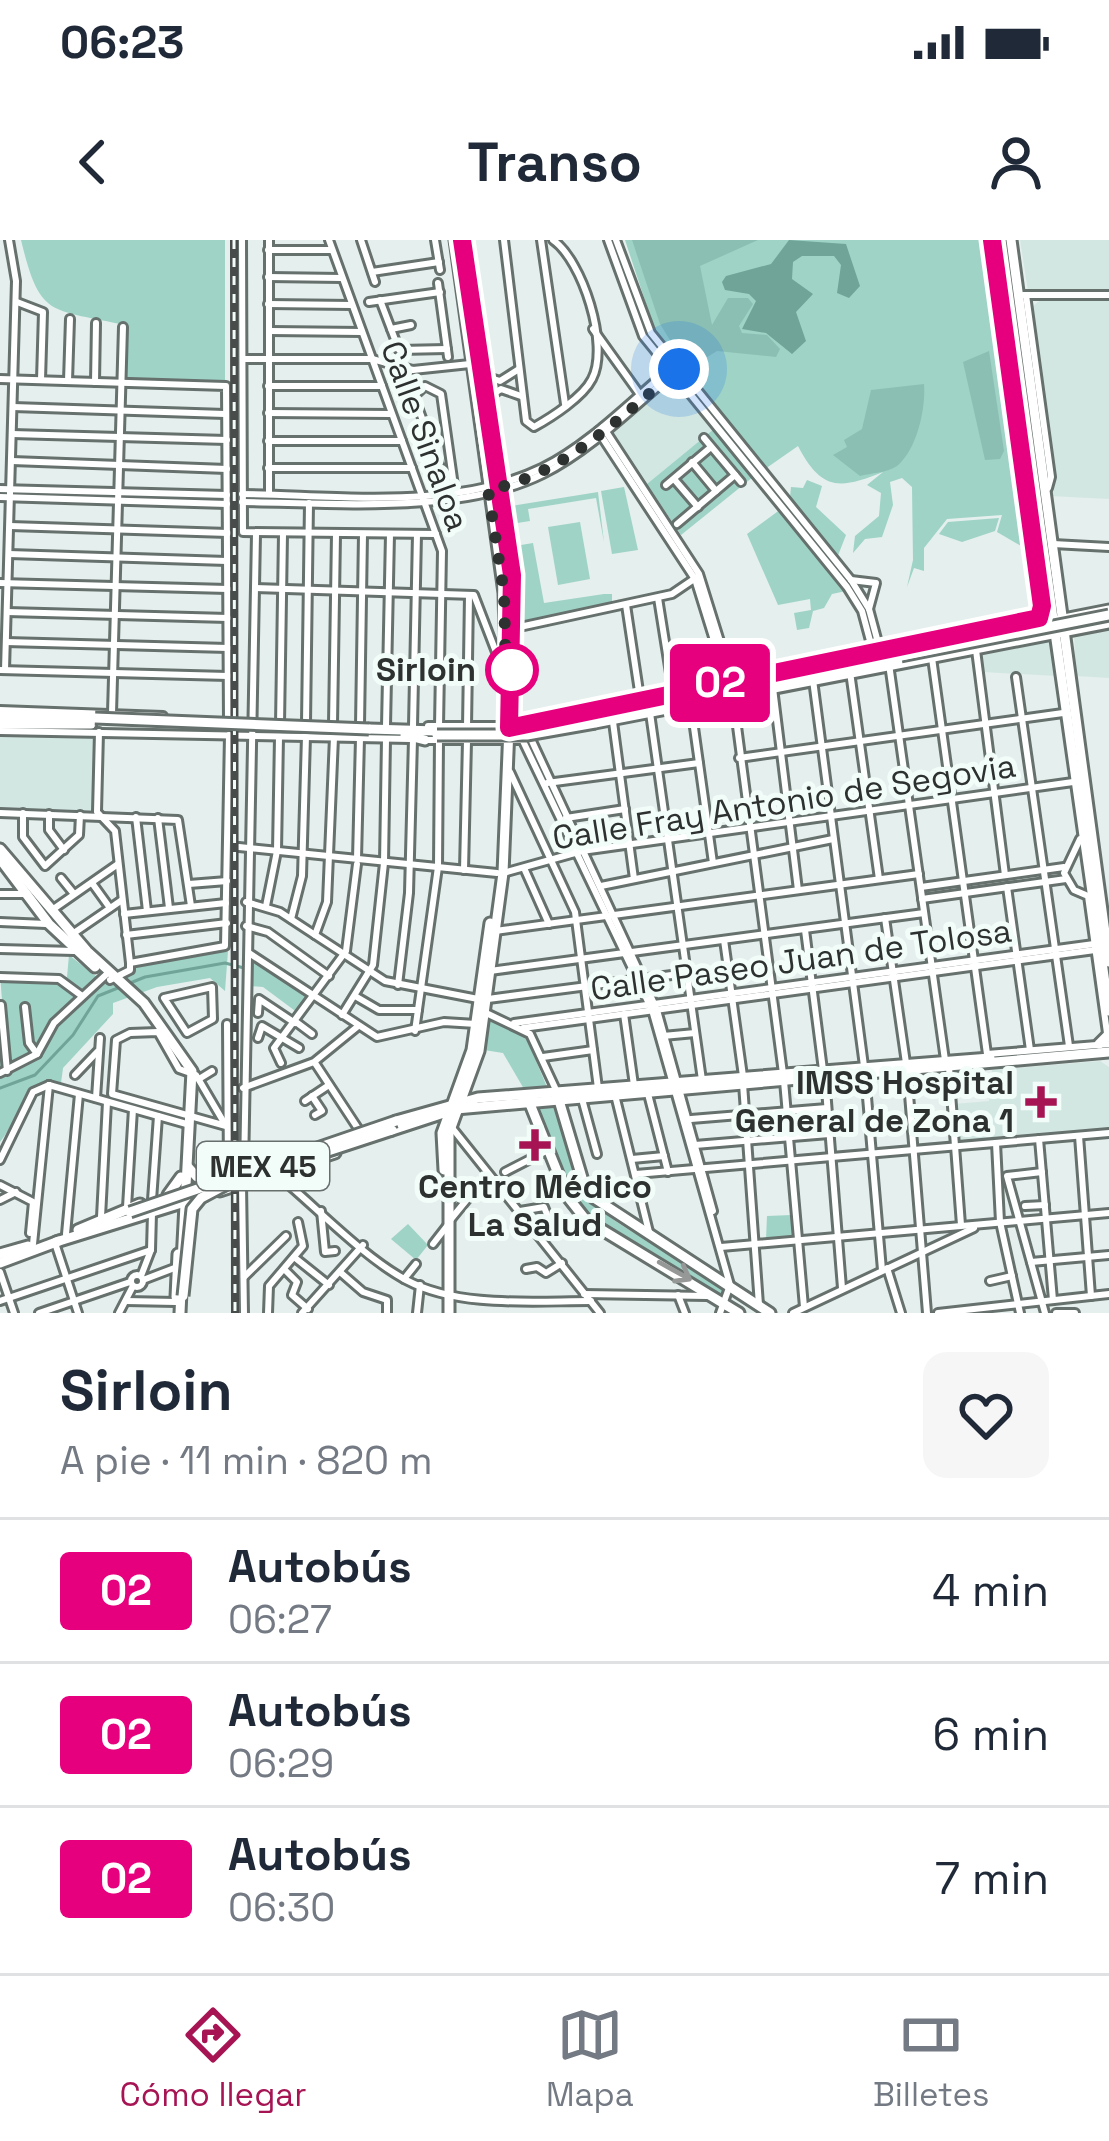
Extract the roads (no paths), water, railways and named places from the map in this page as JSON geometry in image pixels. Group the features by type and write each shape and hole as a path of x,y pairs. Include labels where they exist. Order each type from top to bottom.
{"main road":[{"path":"447,1129 476,1103 465,1083 490,971 500,892 502,741 514,628 512,575 470,364 458,240"},
{"path":"458,240 484,407 504,593 504,725"},
{"path":"996,240 1033,514 1055,599 1109,962"},
{"path":"1011,240 1053,544 1055,599 1048,613 1035,621"},
{"path":"999,300 1006,288"},
{"path":"1023,325 1033,343"},
{"path":"1037,531 1053,544"},
{"path":"1055,599 1070,612 1109,617"},
{"path":"2,720 412,734 526,730 630,712 873,654 1081,615"},
{"path":"873,654 896,661 1061,637 1109,617"},
{"path":"630,712 691,705 731,686 773,688 804,673 850,672 1109,617"},
{"path":"929,657 1109,617"},
{"path":"1008,644 1017,637 1012,628"},
{"path":"936,645 961,636"},
{"path":"1061,637 1109,1012"},
{"path":"2,720 66,717 94,722"},
{"path":"504,725 527,725"},
{"path":"446,1313 447,1129 484,1012 508,767 502,741"},
{"path":"0,849 48,916"},
{"path":"2,864 81,951 142,1004 193,1073 186,1120 183,1185 187,1201 177,1267 179,1305"},
{"path":"983,1059 1107,1048"},
{"name":"MEX 45","path":"0,1259 435,1107 598,1088 678,1086 983,1059"},
{"name":"MEX 45","path":"558,1096 582,1098 647,1092 702,1080 743,1080"},
{"path":"435,1107 465,1083"},
{"path":"558,1096 583,1181 594,1198 650,1235 722,1272 739,1313"},
{"path":"528,1098 568,1199 586,1220 722,1308 739,1313"},
{"name":"MEX 45","path":"0,1259 454,1105"},
{"path":"183,1185 188,1167 186,1120"},
{"path":"417,1121 447,1129"},
{"path":"179,1305 192,1209 201,1198 254,1166 359,1130 396,1124"},
{"path":"100,1222 183,1185 260,1178 396,1124"},
{"path":"254,1166 260,1178"},
{"path":"188,1167 197,1177 226,1182"},
{"path":"52,1242 187,1201 226,1182"},
{"path":"179,1305 187,1201"},
{"path":"730,1285 770,1313"}],"street":[{"path":"9,240 16,302 3,670 228,676"},
{"path":"242,240 243,532 436,534"},
{"name":"Calle Sinaloa","path":"329,240 442,551 436,732 438,867 416,1031"},
{"path":"361,240 375,282"},
{"path":"372,272 440,266 435,242 458,240"},
{"path":"504,240 519,369 516,383 526,421 534,427 588,385 596,366 584,277 574,259 553,240"},
{"path":"541,240 565,404"},
{"path":"612,240 642,318 674,369 847,587 862,611 873,654"},
{"path":"996,240 999,300 1033,514"},
{"path":"268,494 268,245 332,250"},
{"path":"268,277 343,278"},
{"path":"369,302 439,288 448,353 402,351 380,300"},
{"path":"1046,491 1051,477 1022,295 1109,295"},
{"path":"16,302 35,305 43,312 41,380"},
{"path":"268,304 352,304"},
{"path":"443,320 464,318"},
{"path":"68,381 70,319"},
{"path":"95,382 96,323"},
{"path":"391,329 411,325"},
{"path":"112,713 123,327"},
{"path":"593,328 642,396"},
{"path":"268,331 362,332"},
{"path":"243,359 372,359 413,370 470,364"},
{"path":"596,366 613,360"},
{"path":"242,498 309,502 423,498 545,473 674,369"},
{"path":"674,369 851,580 869,609"},
{"path":"479,373 495,386 516,383"},
{"path":"0,379 226,386 228,720"},
{"path":"268,386 382,386"},
{"path":"448,474 414,396 424,386 439,389 452,492"},
{"path":"484,407 495,386"},
{"path":"13,407 227,414"},
{"path":"268,412 392,414"},
{"path":"600,429 697,576 731,686 787,1111 804,1307"},
{"path":"12,434 227,440"},
{"path":"431,442 448,437"},
{"path":"677,524 738,479 704,439"},
{"path":"268,441 401,441"},
{"path":"666,485 711,447"},
{"path":"723,461 736,450"},
{"path":"12,461 227,469"},
{"path":"692,462 716,491"},
{"path":"268,468 412,468"},
{"path":"674,478 698,507"},
{"path":"0,493 227,500"},
{"path":"242,498 268,494 423,498"},
{"path":"307,723 309,502"},
{"path":"10,526 228,532"},
{"path":"873,654 1035,621 1042,610 1037,531"},
{"path":"256,534 243,1146 254,1166 275,1173 404,1279 448,1293 595,1308"},
{"path":"266,906 278,851 283,534"},
{"path":"333,724 336,534"},
{"path":"281,1063 273,1050 344,955 357,862 364,732 363,534"},
{"path":"386,726 390,534"},
{"path":"398,985 410,864 417,534"},
{"path":"1053,544 1109,547"},
{"path":"9,554 228,561"},
{"path":"514,628 658,598 697,576"},
{"path":"851,580 876,583 869,609 873,654"},
{"path":"4,583 228,590"},
{"path":"255,588 472,595"},
{"path":"472,595 506,678"},
{"path":"466,727 472,595"},
{"path":"658,598 673,692"},
{"path":"626,604 640,698"},
{"path":"7,612 228,618"},
{"path":"6,642 228,648"},
{"path":"976,650 1005,875"},
{"path":"929,657 975,963 983,1059"},
{"path":"896,661 899,736 947,1063 961,1226"},
{"path":"850,672 879,879"},
{"path":"804,673 822,746 864,1070 879,1233 885,1269 901,1313"},
{"path":"1016,676 1069,1046"},
{"path":"722,1272 721,1246 653,1007 529,740 520,735 527,725 594,717 640,698 731,686"},
{"path":"920,886 1064,868 1081,846 1063,713 1064,687"},
{"path":"773,688 798,890"},
{"path":"691,705 713,863"},
{"path":"436,732 467,741 529,740 613,722 630,712"},
{"path":"2,720 94,722 112,713 333,724 386,739 504,725"},
{"path":"650,713 702,1080"},
{"path":"739,758 1022,715 1063,713"},
{"path":"204,719 204,733"},
{"path":"2,720 334,737 386,726 412,734"},
{"path":"1,1005 4,1072 37,1054 54,1023 82,996 130,970 115,831 100,816 94,722"},
{"path":"613,722 634,879"},
{"path":"130,963 224,948 229,734"},
{"path":"291,919 299,902 304,853 306,736"},
{"path":"315,936 327,902 334,737"},
{"path":"342,1016 370,974 384,862 386,739"},
{"path":"464,869 467,741"},
{"path":"549,783 698,763"},
{"path":"508,767 576,920 598,1088"},
{"name":"Calle Fray Antonio de Segovia","path":"500,873 629,844 1073,782"},
{"path":"549,783 580,852"},
{"path":"566,818 625,809"},
{"path":"0,813 180,821 191,906"},
{"path":"23,813 23,837 44,865 79,835 80,815"},
{"path":"49,814 49,830 64,850"},
{"path":"136,817 147,911"},
{"path":"158,818 169,908"},
{"path":"597,887 833,838"},
{"path":"239,847 500,873"},
{"path":"0,922 48,916 118,864"},
{"path":"524,868 549,924"},
{"path":"1064,868 1066,879 1088,896 1107,1048"},
{"path":"495,931 919,874"},
{"path":"61,878 74,895"},
{"path":"922,899 1066,879"},
{"path":"189,884 227,880"},
{"path":"92,883 110,908"},
{"path":"1007,887 1030,1050"},
{"path":"0,894 26,894"},
{"path":"68,937 122,900"},
{"path":"247,902 291,919 370,974 421,991 482,999 687,973"},
{"path":"124,914 226,903"},
{"path":"490,971 924,913"},
{"path":"885,918 906,1067 927,1313"},
{"path":"126,935 227,923"},
{"path":"246,926 268,932 329,976"},
{"path":"805,929 824,1073 842,1288"},
{"path":"724,940 743,1080 760,1305"},
{"name":"Calle Paseo Juan de Tolosa","path":"523,1028 1095,947"},
{"path":"0,949 81,951"},
{"path":"247,952 357,1027 385,1038 444,1022 476,1024"},
{"path":"0,977 59,979 82,996"},
{"path":"212,987 213,1019 189,1033 179,1023 165,997 212,987"},
{"path":"355,996 379,1010 418,1010"},
{"path":"257,1013 259,999 312,1034"},
{"path":"25,1007 29,1042 37,1054"},
{"name":"Calle Paseo Juan de Tolosa","path":"514,1023 624,1014 653,1007"},
{"path":"484,1012 523,1028 543,1057 558,1096"},
{"path":"624,1014 634,1085"},
{"path":"165,1032 179,1023"},
{"path":"227,1024 226,1182 244,1277 244,1313"},
{"path":"257,1038 262,1025 298,1048"},
{"path":"243,1088 314,1062 357,1027"},
{"path":"100,1222 116,1040 128,1033 158,1033 179,1069 212,1071"},
{"path":"663,1036 695,1033"},
{"path":"96,1098 100,1038"},
{"name":"MEX 45","path":"983,1059 1069,1046 1107,1048"},
{"path":"98,1075 78,1072 99,1050"},
{"path":"543,1057 593,1050"},
{"path":"314,1062 359,1130"},
{"path":"193,1073 226,1126"},
{"path":"0,1160 33,1092 50,1085 96,1098 113,1097 186,1120"},
{"path":"31,1245 50,1085"},
{"path":"315,1115 322,1111 309,1098 329,1085"},
{"path":"678,1086 691,1119 694,1145"},
{"path":"647,1092 668,1172"},
{"path":"66,1234 79,1094"},
{"path":"615,1095 636,1159 650,1235"},
{"path":"113,1097 158,1116 226,1126"},
{"path":"582,1098 596,1154"},
{"path":"691,1119 827,1108"},
{"path":"127,1208 133,1109"},
{"path":"152,1200 158,1116"},
{"path":"447,1129 520,1211 595,1308"},
{"path":"639,1174 1109,1133"},
{"path":"694,1145 829,1134"},
{"path":"1078,1136 1091,1296"},
{"path":"1039,1139 1053,1300"},
{"path":"996,1143 1000,1222 1019,1308"},
{"path":"243,1146 254,1166"},
{"path":"505,1172 548,1150"},
{"path":"636,1159 664,1156"},
{"path":"1042,1172 1008,1175 1045,1313"},
{"path":"433,1244 487,1175"},
{"path":"0,1185 33,1202 31,1245"},
{"path":"0,1200 16,1192"},
{"path":"1025,1206 1045,1205"},
{"path":"520,1211 544,1207 548,1217 563,1226 586,1220"},
{"path":"321,1211 325,1252 335,1250"},
{"path":"142,1278 151,1250 152,1213"},
{"path":"721,1246 1109,1213"},
{"path":"278,1313 268,1311 269,1286 303,1246 298,1222"},
{"path":"793,1313 983,1224"},
{"path":"244,1277 286,1236"},
{"path":"52,1242 78,1313"},
{"path":"284,1269 297,1282 292,1295 307,1311 363,1245"},
{"path":"4,1300 151,1250"},
{"path":"1031,1262 1109,1255"},
{"path":"294,1257 329,1285"},
{"path":"404,1279 416,1264"},
{"path":"526,1269 537,1267 546,1273 562,1264"},
{"path":"119,1313 133,1275 142,1278 177,1267"},
{"path":"0,1272 4,1300 14,1313"},
{"path":"340,1272 363,1292 387,1300 387,1313"},
{"path":"990,1281 1012,1276"},
{"path":"43,1312 132,1284"},
{"path":"417,1313 420,1285"},
{"path":"722,1308 730,1285"},
{"path":"584,1294 711,1296"},
{"path":"938,1313 1019,1308 1109,1294"},
{"path":"678,1295 686,1313"},
{"path":"68,1313 75,1301"},
{"path":"126,1301 179,1305"},
{"path":"1056,1313 1075,1313"}],"waterway":[{"path":"0,1088 35,1075 73,1035 98,996 145,977 225,963 244,968"}],"railway":[{"path":"234,240 235,1313"}],"place":[{"name":"Sirloin","path":"512,670"},
{"name":"IMSS Hospital General de Zona 1","path":"1041,1102"},
{"name":"Centro Médico La Salud","path":"535,1145"}]}
